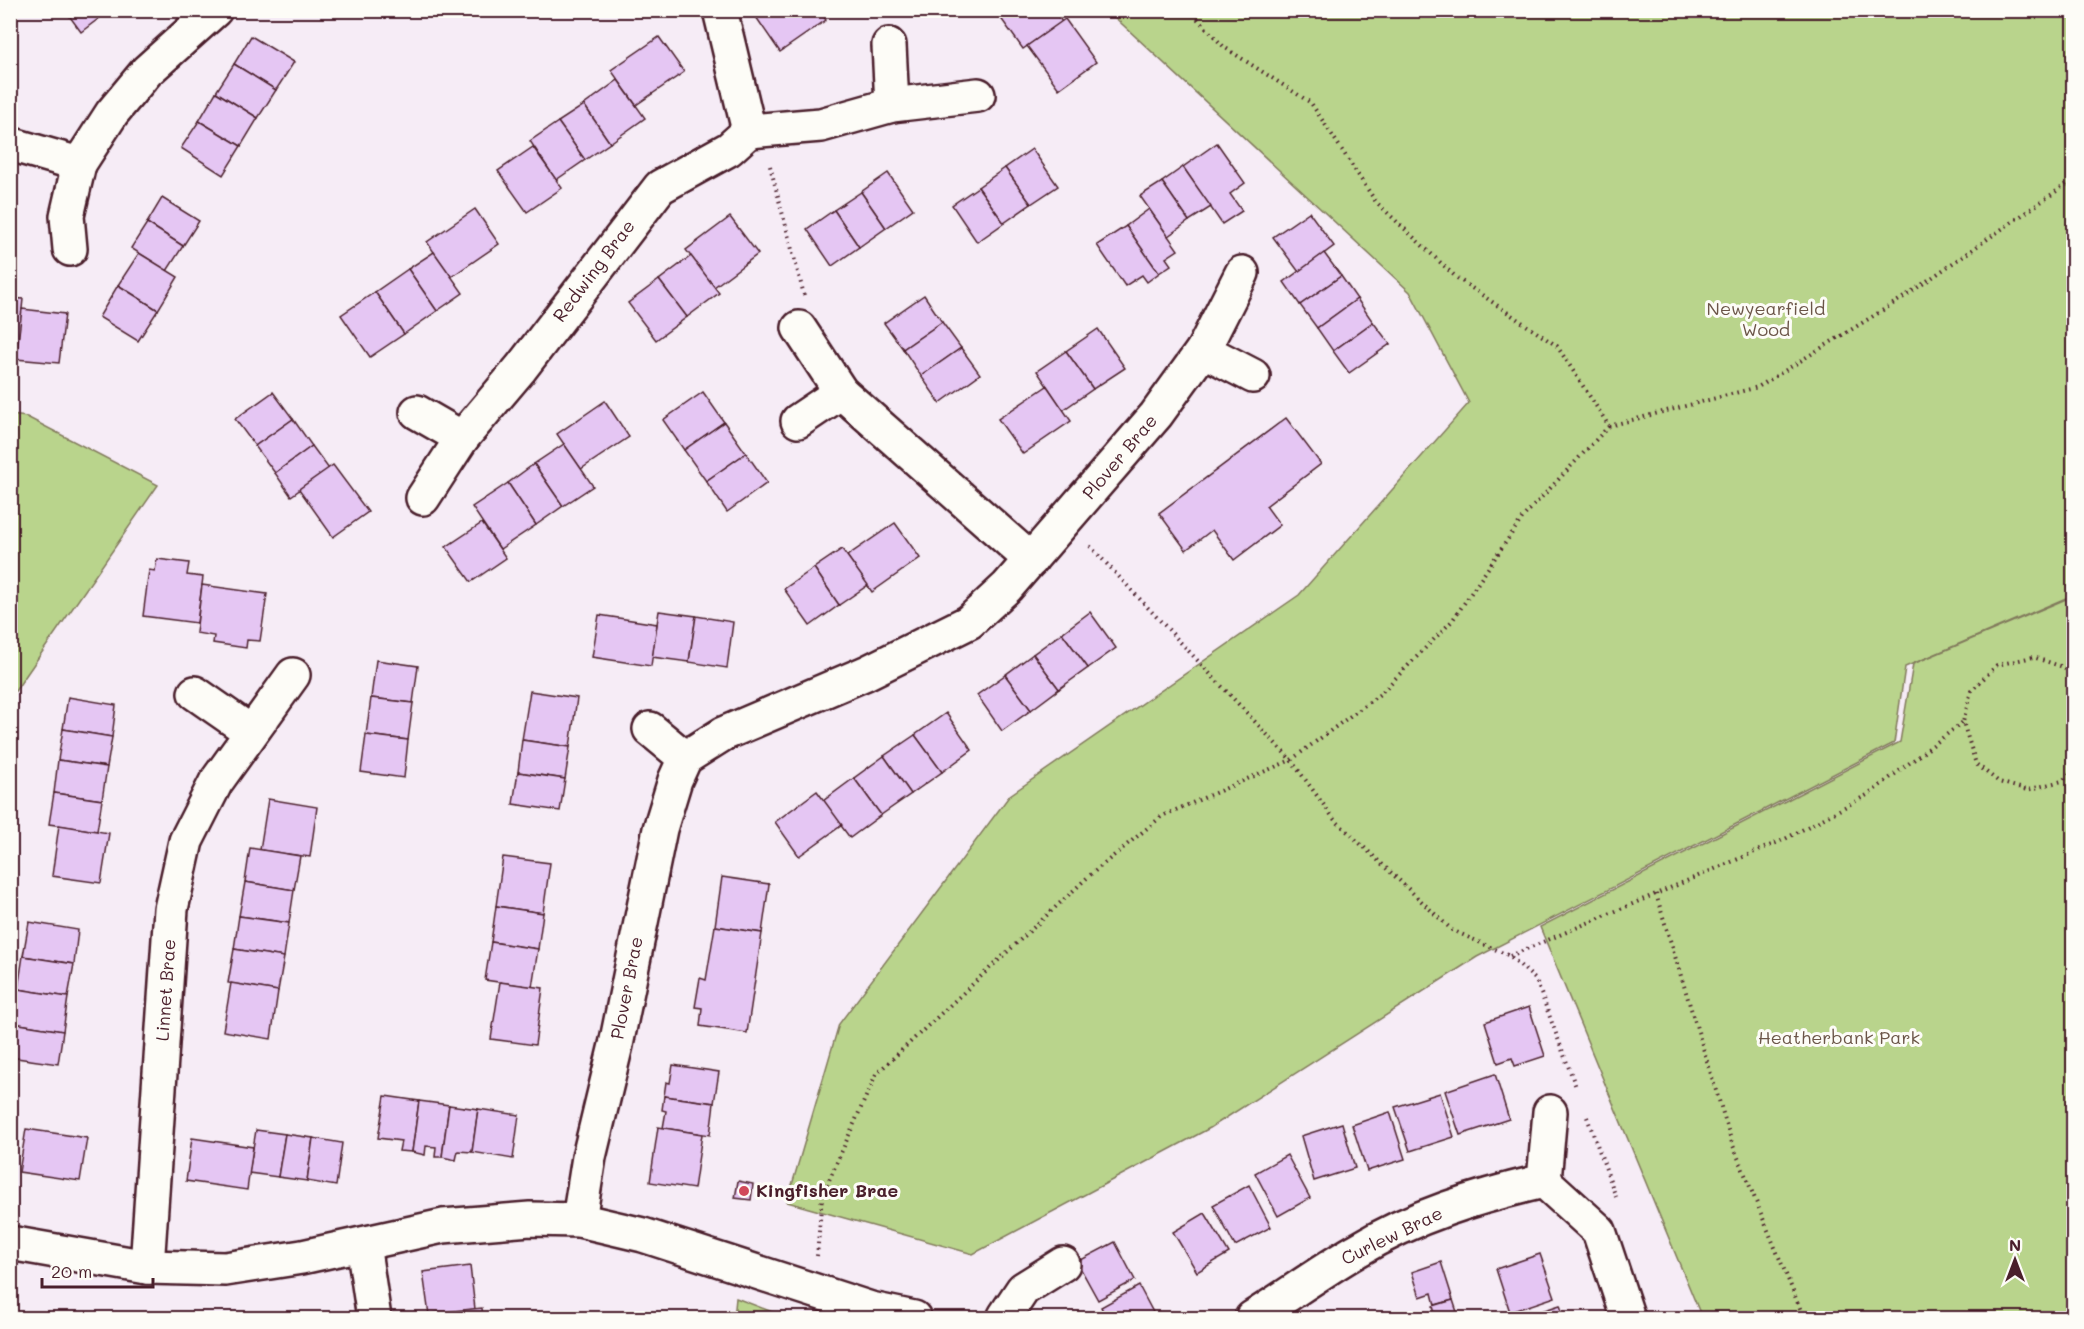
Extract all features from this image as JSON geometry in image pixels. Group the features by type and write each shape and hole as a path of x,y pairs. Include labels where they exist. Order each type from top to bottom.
{"street":[{"path":"70,249 67,216 79,164 112,113 147,71 215,10"},
{"path":"720,10 756,130 820,125 892,105 978,95"},
{"path":"889,45 892,105"},
{"name":"Redwing Brae","path":"423,498 462,438 521,368 660,187 729,149 756,130"},
{"path":"10,144 79,164"},
{"name":"Plover Brae","path":"579,1220 589,1157 616,1045 660,829 675,780 685,758 723,734 866,673 969,622 1031,560 1156,415 1203,350 1242,273"},
{"path":"799,328 841,392 1031,560"},
{"path":"1203,350 1253,376"},
{"path":"798,421 841,392"},
{"path":"417,412 462,438"},
{"name":"Linnet Brae","path":"147,1267 171,909 186,841 216,782 293,675"},
{"path":"195,693 251,732"},
{"path":"650,729 685,758"},
{"path":"1550,1112 1544,1181 1599,1231 1628,1318"},
{"name":"Curlew Brae","path":"1252,1318 1357,1250 1420,1219 1494,1193 1544,1181"},
{"path":"10,1243 147,1267 225,1269 363,1244 443,1226 530,1219 579,1220 643,1235 871,1309 914,1318"},
{"path":"363,1244 374,1318"},
{"path":"1001,1318 1023,1289 1063,1264"}],"path":[{"path":"1189,10 1224,47 1311,103 1376,202 1457,278 1557,346 1609,426"},
{"path":"756,130 806,299 799,328"},
{"path":"815,1291 822,1196 876,1074 1080,884 1162,816 1291,760 1380,694 1452,621 1522,517 1609,426 1758,387 1901,299 2073,179"},
{"path":"1068,518 1089,545 1291,760 1334,819 1452,930 1510,956 1536,980 1576,1089"},
{"path":"2073,678 2063,667 2033,657 1997,665 1971,691 1963,722 1977,764 1999,782 2027,790 2062,781 2073,770"},
{"path":"1510,956 1783,840 1869,795 1963,722"},
{"path":"1656,894 1732,1143 1804,1318"},
{"path":"1584,1111 1617,1198"}],"green space":[{"name":"Newyearfield Wood","path":"1108,11 2073,11 2073,595 1905,667 1894,743 1477,957 1210,1128 973,1254 787,1202 839,1024 1010,795 1299,595 1469,403 1410,292"},
{"path":"11,415 27,417 158,485 11,697"},
{"name":"Heatherbank Park","path":"2073,596 2073,1318 1702,1318 1540,927 1900,742 1913,664"},
{"path":"736,1298 788,1318 734,1318"}],"building":[{"path":"65,10 110,10 81,32"},
{"path":"759,10 819,10 826,20 780,52 754,14"},
{"path":"995,10 1054,10 1062,22 1023,49"},
{"path":"1065,19 1096,62 1059,89 1027,46"},
{"path":"251,36 294,62 276,90 234,64"},
{"path":"659,37 684,72 636,105 611,70"},
{"path":"234,64 276,90 258,118 216,92"},
{"path":"618,80 645,118 610,143 584,105"},
{"path":"216,92 258,118 241,146 199,121"},
{"path":"584,105 610,143 585,160 558,122"},
{"path":"199,121 241,146 223,175 181,148"},
{"path":"558,122 585,160 556,180 530,141"},
{"path":"1217,143 1245,183 1230,194 1242,211 1222,224 1183,167"},
{"path":"533,147 562,188 527,212 498,171"},
{"path":"1032,149 1058,186 1031,204 1005,168"},
{"path":"1183,167 1211,207 1189,221 1162,182"},
{"path":"1005,168 1031,204 1004,223 978,187"},
{"path":"888,173 913,209 886,228 861,192"},
{"path":"1162,182 1189,221 1168,236 1140,196"},
{"path":"978,187 1004,223 977,242 952,205"},
{"path":"861,192 886,228 859,247 834,210"},
{"path":"162,198 199,221 183,246 147,223"},
{"path":"475,209 499,244 451,277 427,242"},
{"path":"1149,209 1178,250 1166,258 1171,265 1159,273 1126,226"},
{"path":"834,210 859,247 832,266 807,229"},
{"path":"1309,212 1334,246 1299,272 1273,237"},
{"path":"730,217 758,254 714,287 686,250"},
{"path":"147,223 183,246 167,271 131,248"},
{"path":"1126,226 1159,273 1147,282 1142,275 1125,286 1097,245"},
{"path":"434,252 463,293 437,311 408,269"},
{"path":"139,253 178,277 158,310 118,285"},
{"path":"1324,253 1341,276 1300,305 1284,282"},
{"path":"691,256 719,293 687,317 659,280"},
{"path":"408,269 437,311 404,334 375,292"},
{"path":"1341,276 1357,299 1317,328 1300,305"},
{"path":"659,280 687,317 656,340 628,303"},
{"path":"118,285 158,310 138,341 99,317"},
{"path":"375,292 404,334 370,357 341,315"},
{"path":"924,295 942,322 903,349 884,323"},
{"path":"10,298 23,299 18,347 10,347"},
{"path":"1357,299 1373,322 1333,351 1317,328"},
{"path":"22,309 65,314 59,363 16,359"},
{"path":"942,322 961,348 921,376 903,349"},
{"path":"1373,322 1390,344 1349,373 1333,351"},
{"path":"1098,329 1125,368 1093,389 1066,351"},
{"path":"961,348 980,374 940,403 921,376"},
{"path":"1066,351 1093,389 1063,410 1037,371"},
{"path":"1047,386 1071,421 1023,454 998,419"},
{"path":"273,392 293,419 255,446 235,419"},
{"path":"703,392 724,422 684,450 663,420"},
{"path":"605,401 629,437 581,469 557,434"},
{"path":"1286,418 1321,464 1266,506 1280,525 1234,560 1212,530 1186,550 1159,513"},
{"path":"293,419 312,446 275,473 255,446"},
{"path":"724,422 746,453 706,481 684,450"},
{"path":"564,444 593,486 563,506 534,464"},
{"path":"312,446 329,469 291,496 275,473"},
{"path":"746,453 767,483 727,512 706,481"},
{"path":"534,464 563,506 536,525 508,483"},
{"path":"333,465 368,512 333,537 299,489"},
{"path":"508,483 536,525 500,549 472,507"},
{"path":"482,523 506,558 471,582 446,547"},
{"path":"895,523 920,558 872,592 847,556"},
{"path":"842,549 868,585 839,605 814,568"},
{"path":"157,559 189,563 187,575 203,577 197,623 143,616 149,570 155,571"},
{"path":"814,568 839,605 810,626 784,589"},
{"path":"202,585 267,594 260,641 247,640 246,648 213,643 214,636 196,633"},
{"path":"659,611 696,616 689,662 652,657"},
{"path":"1090,612 1116,648 1088,668 1062,633"},
{"path":"599,615 657,624 651,666 592,657"},
{"path":"696,616 733,622 727,668 689,662"},
{"path":"1062,633 1088,668 1059,689 1033,654"},
{"path":"1033,654 1059,689 1031,710 1005,675"},
{"path":"376,660 418,666 413,703 371,698"},
{"path":"1005,675 1031,710 1002,731 977,695"},
{"path":"530,691 577,698 570,747 522,740"},
{"path":"68,697 116,705 112,737 63,729"},
{"path":"371,698 413,703 408,740 366,735"},
{"path":"946,713 972,750 942,772 915,735"},
{"path":"63,729 112,737 107,767 58,760"},
{"path":"366,735 408,740 404,778 361,772"},
{"path":"915,735 942,772 911,794 884,756"},
{"path":"522,740 570,747 565,779 518,772"},
{"path":"884,756 911,794 881,815 854,778"},
{"path":"58,760 107,767 102,800 54,793"},
{"path":"518,772 565,779 560,811 513,804"},
{"path":"854,778 881,815 850,838 823,801"},
{"path":"817,791 842,825 799,856 775,822"},
{"path":"54,793 102,800 97,831 49,824"},
{"path":"268,799 317,807 310,857 260,850"},
{"path":"59,825 109,833 101,883 52,876"},
{"path":"250,848 300,856 294,890 245,882"},
{"path":"503,857 550,863 543,913 496,906"},
{"path":"722,877 769,884 762,933 715,926"},
{"path":"245,882 294,890 289,923 239,916"},
{"path":"496,906 543,913 538,949 491,942"},
{"path":"239,916 289,923 284,957 234,949"},
{"path":"29,922 78,930 74,964 23,956"},
{"path":"715,926 762,933 747,1033 700,1026 702,1008 695,1007 700,978 706,980"},
{"path":"491,942 538,949 532,987 485,980"},
{"path":"234,949 284,957 278,991 228,983"},
{"path":"23,956 74,964 68,997 18,989"},
{"path":"500,982 543,988 535,1045 491,1039"},
{"path":"231,983 278,991 271,1039 223,1031"},
{"path":"18,989 68,997 63,1031 13,1023"},
{"path":"1529,1007 1545,1056 1515,1066 1512,1058 1498,1063 1485,1022"},
{"path":"13,1023 63,1031 58,1064 10,1057"},
{"path":"673,1065 719,1072 714,1103 664,1096 666,1082 670,1083"},
{"path":"1495,1074 1509,1119 1460,1135 1445,1091"},
{"path":"1440,1093 1454,1137 1410,1151 1395,1107"},
{"path":"385,1096 419,1101 412,1152 399,1151 401,1141 378,1138"},
{"path":"664,1096 714,1103 710,1135 663,1128 666,1111 662,1110"},
{"path":"419,1101 449,1105 442,1157 435,1157 436,1147 426,1146 425,1155 412,1152"},
{"path":"449,1105 478,1109 472,1152 458,1151 456,1160 442,1157"},
{"path":"478,1109 519,1115 513,1159 472,1152"},
{"path":"1390,1112 1405,1159 1367,1171 1352,1125"},
{"path":"1342,1123 1355,1168 1314,1181 1301,1136"},
{"path":"658,1127 702,1134 694,1189 650,1182"},
{"path":"26,1129 87,1138 80,1181 19,1172"},
{"path":"256,1130 285,1134 278,1177 249,1173"},
{"path":"285,1134 313,1138 307,1181 278,1177"},
{"path":"192,1138 253,1147 247,1190 186,1181"},
{"path":"313,1138 342,1143 336,1186 307,1181"},
{"path":"1287,1155 1310,1198 1278,1216 1255,1173"},
{"name":"Kingfisher Brae","path":"738,1181 753,1184 751,1200 735,1198"},
{"path":"1249,1185 1271,1227 1235,1246 1213,1205"},
{"path":"1205,1213 1229,1253 1197,1272 1173,1232"},
{"path":"1115,1242 1135,1280 1098,1300 1077,1262"},
{"path":"1540,1254 1555,1297 1510,1312 1496,1269"},
{"path":"1441,1262 1453,1300 1435,1305 1432,1293 1420,1297 1412,1272"},
{"path":"470,1266 475,1309 429,1315 423,1272"},
{"path":"1139,1286 1156,1318 1107,1318 1101,1307"},
{"path":"1453,1300 1459,1318 1436,1318 1433,1306"},
{"path":"1560,1305 1564,1318 1520,1318"},
{"path":"482,1308 483,1318 435,1318 434,1313"}],"place":[{"name":"Kingfisher Brae","path":"744,1191"}]}
